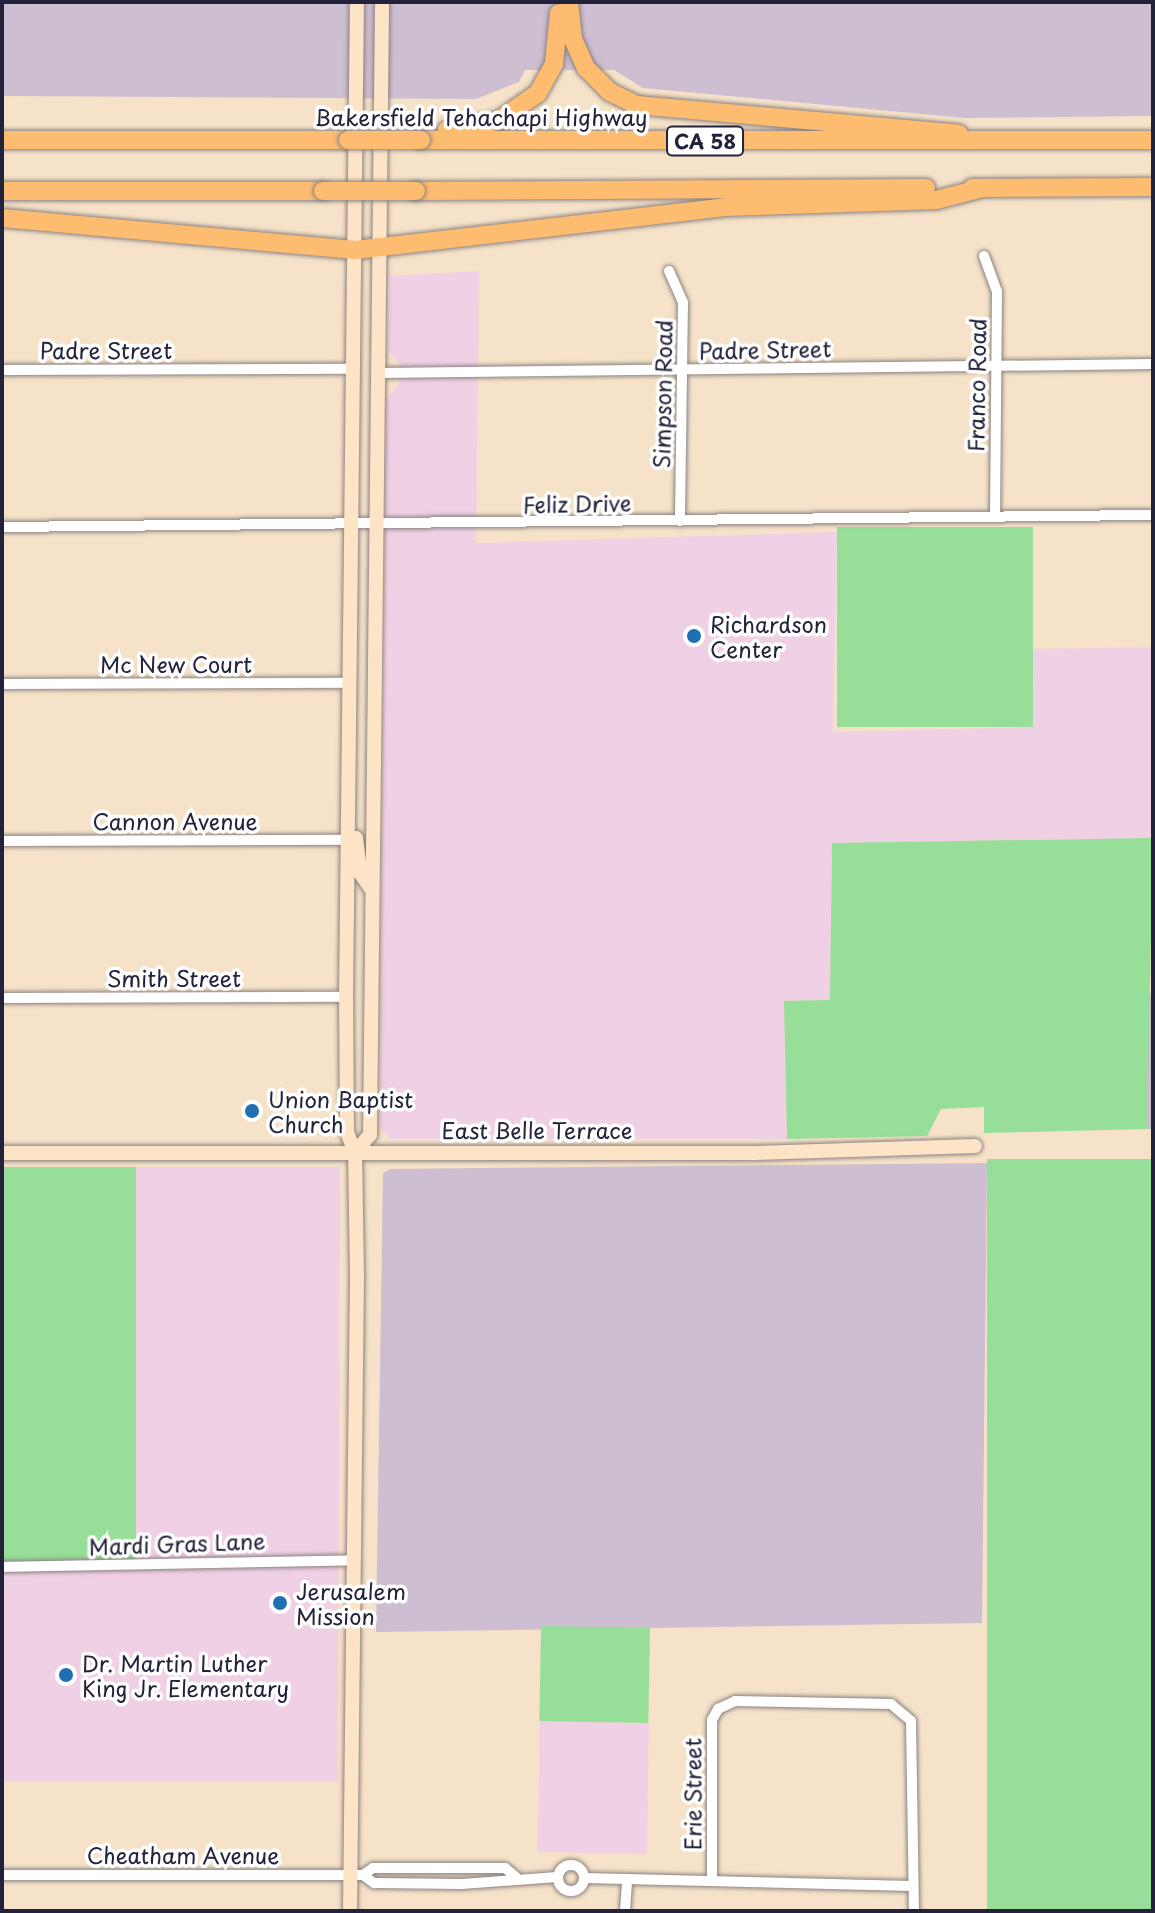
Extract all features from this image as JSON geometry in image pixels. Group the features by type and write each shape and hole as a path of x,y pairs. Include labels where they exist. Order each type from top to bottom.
{"highway":[{"path":"421,136 482,126 526,105 554,64 559,2"},
{"path":"569,2 573,39 586,68 610,92 637,105 943,129 989,142"},
{"name":"Bakersfield Tehachapi Highway","path":"2,140 321,141 421,136 989,142 1153,140"},
{"name":"CA 58","path":"2,191 1153,187"},
{"path":"2,218 355,250 726,207 936,200 983,188"}],"street":[{"path":"350,1911 357,1875 355,1152 347,1132 346,997 357,2"},
{"path":"355,1152 370,1135 382,2"},
{"name":"Franco Road","path":"984,256 997,291 995,517"},
{"name":"Simpson Road","path":"669,271 683,302 680,521"},
{"name":"Padre Street","path":"377,373 1153,364"},
{"name":"Padre Street","path":"2,370 354,369"},
{"name":"Feliz Drive","path":"2,527 375,526 1153,515"},
{"name":"Mc New Court","path":"2,684 350,683"},
{"path":"349,782 360,873 371,889"},
{"name":"Cannon Avenue","path":"2,841 348,840"},
{"name":"Smith Street","path":"2,998 346,997"},
{"name":"East Belle Terrace","path":"2,1153 755,1153 975,1146"},
{"name":"Mardi Gras Lane","path":"2,1567 354,1560"},
{"name":"Erie Street","path":"712,1881 712,1720 718,1709 735,1701 891,1704 906,1712 912,1731 912,1886"},
{"path":"585,1878 571,1891 557,1877 571,1864 585,1878 912,1886 914,1911"},
{"name":"Cheatham Avenue","path":"2,1875 357,1875 374,1883 507,1884 516,1877 557,1877"},
{"path":"625,1911 627,1879"}],"shaded area":[{"path":"2,2 1153,2 1153,116 964,118 643,88 614,70 525,70 519,82 476,99 2,96"},
{"path":"479,271 476,543 837,532 833,732 1033,727 1034,649 1153,647 1153,838 832,843 830,1000 784,1001 787,1139 391,1139 380,1128 386,399 399,383 399,364 388,350 390,276"},
{"path":"1147,994 1153,994 1153,1129 1147,1129"},
{"path":"987,1163 982,1623 376,1632 383,1173 390,1169"},
{"path":"136,1167 340,1167 338,1781 2,1781 2,1568 131,1568"},
{"path":"540,1721 649,1723 647,1854 538,1852"}],"green space":[{"path":"837,527 1033,527 1033,727 837,727"},
{"path":"1153,838 1147,1129 984,1133 984,1107 941,1109 927,1136 787,1139 784,1001 830,1000 832,843"},
{"path":"987,1159 1153,1159 1153,1911 987,1911"},
{"path":"2,1167 136,1167 136,1568 2,1568"},
{"path":"541,1626 650,1628 648,1723 539,1721"}],"place":[{"name":"Richardson Center","path":"694,636"},
{"name":"Union Baptist Church","path":"252,1111"},
{"name":"Jerusalem Mission","path":"280,1603"},
{"name":"Dr. Martin Luther King Jr. Elementary","path":"66,1675"}]}
